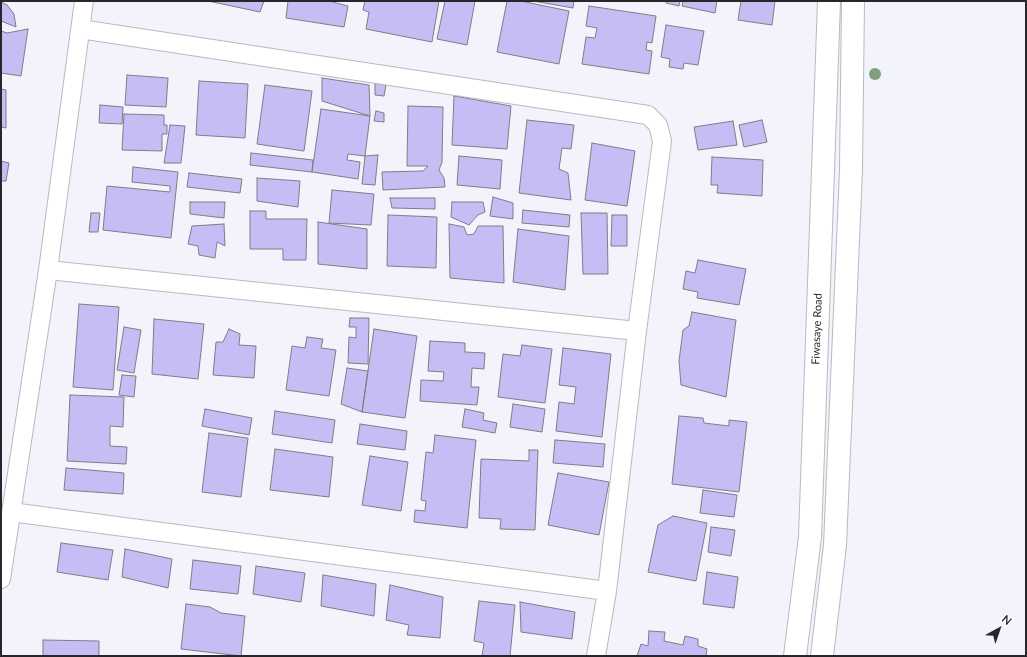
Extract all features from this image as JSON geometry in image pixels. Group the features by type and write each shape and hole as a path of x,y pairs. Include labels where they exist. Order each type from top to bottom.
{"main road":[{"name":"Fiwasaye Road","path":"795,656 810,537 829,1"},
{"path":"822,656 835,537 851,170 853,1"}],"street":[{"path":"1,580 48,270 84,1"},
{"path":"80,30 648,115 658,125 662,141 636,331 607,591 596,656"},
{"path":"48,270 636,331"},
{"path":"11,512 607,591"}],"building":[{"path":"208,1 264,1 260,12"},
{"path":"288,1 329,1 348,6 344,27 286,18"},
{"path":"365,1 439,1 432,42 366,29 369,12 363,10"},
{"path":"445,1 475,1 467,45 437,39"},
{"path":"507,1 521,1 569,11 559,64 497,52"},
{"path":"533,1 574,1 573,8"},
{"path":"666,1 680,1 679,6 666,3"},
{"path":"683,1 717,1 715,13 682,6"},
{"path":"741,1 775,1 772,25 738,20"},
{"path":"1,2 7,5 14,14 16,27 1,21"},
{"path":"589,6 656,16 652,43 647,42 646,50 652,51 649,74 582,64 586,37 595,38 597,28 586,26"},
{"path":"666,25 704,31 698,65 684,63 683,69 669,67 670,59 661,57"},
{"path":"28,29 21,76 1,73 1,31 7,33"},
{"path":"127,75 168,78 166,107 125,105"},
{"path":"322,78 369,85 370,116 322,101"},
{"path":"199,81 248,84 245,138 196,135"},
{"path":"375,83 386,85 384,96 375,95"},
{"path":"265,85 312,91 304,151 257,144"},
{"path":"1,89 6,90 6,128 1,127"},
{"path":"454,96 511,106 507,149 452,145"},
{"path":"100,105 123,107 122,124 99,123"},
{"path":"408,106 443,107 442,162 439,170 444,178 445,187 383,190 382,172 423,171 428,166 407,166"},
{"path":"321,109 370,116 365,156 348,154 347,160 360,162 358,179 312,172"},
{"path":"376,111 384,113 384,122 374,121"},
{"path":"124,114 164,115 164,125 167,125 167,134 162,134 162,151 122,150"},
{"path":"527,120 574,125 571,149 562,148 559,169 568,173 571,200 519,193"},
{"path":"762,120 767,142 744,147 739,125"},
{"path":"733,121 737,145 698,150 694,127"},
{"path":"170,125 185,126 181,163 164,163"},
{"path":"592,143 635,151 627,206 585,200"},
{"path":"251,153 313,160 312,172 250,165"},
{"path":"378,155 375,185 362,184 365,156"},
{"path":"459,156 502,160 500,189 457,185"},
{"path":"712,157 763,160 762,196 717,193 718,185 711,185"},
{"path":"1,161 9,163 6,181 1,181"},
{"path":"133,167 178,172 171,238 103,230 107,186 170,192 170,186 132,182"},
{"path":"189,173 242,179 240,193 187,187"},
{"path":"257,178 300,181 298,207 257,201"},
{"path":"332,190 374,194 371,225 329,223"},
{"path":"493,197 513,203 513,219 490,216"},
{"path":"390,198 435,198 435,209 392,208"},
{"path":"190,202 225,202 224,218 190,214"},
{"path":"452,202 483,202 485,212 478,215 469,225 451,217"},
{"path":"523,210 570,215 569,227 522,223"},
{"path":"250,211 266,211 266,219 307,219 306,260 283,260 283,249 250,249"},
{"path":"91,213 100,213 98,232 89,232"},
{"path":"581,213 607,213 608,274 583,274"},
{"path":"388,215 437,217 436,268 387,266"},
{"path":"612,215 627,215 627,246 611,246"},
{"path":"318,222 367,229 367,269 318,264"},
{"path":"224,224 225,246 217,242 215,258 199,255 198,246 188,244 192,226"},
{"path":"449,224 464,227 467,235 474,234 478,226 503,226 504,283 450,278"},
{"path":"518,229 569,236 565,290 513,282"},
{"path":"698,260 746,269 739,305 697,298 698,292 683,289 686,271 695,273"},
{"path":"79,304 119,307 113,390 73,387"},
{"path":"692,312 736,320 726,397 681,385 679,361 683,330 689,326"},
{"path":"350,318 369,318 368,364 348,363 349,337 356,338 356,327 349,327"},
{"path":"154,319 204,324 198,379 152,374"},
{"path":"124,327 141,330 134,373 117,370"},
{"path":"229,329 240,334 239,345 256,346 254,378 213,375 216,342 223,342"},
{"path":"374,329 417,336 405,418 362,412"},
{"path":"307,337 323,339 321,348 336,350 329,396 286,390 292,346 305,348"},
{"path":"430,341 465,343 465,352 485,353 484,369 472,368 471,387 479,387 477,405 420,401 421,380 443,381 444,372 428,371"},
{"path":"522,345 552,349 545,403 498,397 503,354 520,356"},
{"path":"563,348 611,354 602,437 556,431 559,402 574,404 576,387 559,385"},
{"path":"347,368 368,371 362,412 341,404"},
{"path":"122,375 136,376 134,397 119,395"},
{"path":"70,395 124,397 123,427 110,426 110,446 127,447 126,464 67,461"},
{"path":"513,404 545,409 542,432 510,427"},
{"path":"205,409 252,418 249,435 202,426"},
{"path":"465,409 484,413 483,420 497,423 495,433 462,427"},
{"path":"275,411 335,420 332,443 272,434"},
{"path":"679,416 703,418 704,423 729,426 729,420 747,422 739,492 672,484"},
{"path":"360,424 407,431 405,450 357,444"},
{"path":"209,433 248,438 241,497 202,492"},
{"path":"435,435 476,440 467,528 414,522 415,510 425,511 426,501 421,500 426,452 433,453"},
{"path":"555,440 605,444 603,467 553,463"},
{"path":"275,449 333,457 329,497 270,490"},
{"path":"529,450 538,450 535,530 500,529 501,519 479,518 481,459 529,461"},
{"path":"370,456 408,462 401,511 362,505"},
{"path":"66,468 124,473 123,494 64,490"},
{"path":"558,473 609,482 599,535 548,525"},
{"path":"703,490 737,495 734,517 700,513"},
{"path":"673,516 707,523 696,581 648,572 658,525"},
{"path":"711,527 735,530 731,556 708,552"},
{"path":"61,543 113,550 108,580 57,572"},
{"path":"125,549 172,559 168,588 122,577"},
{"path":"193,560 241,566 238,594 190,589"},
{"path":"256,566 305,573 301,602 253,594"},
{"path":"707,572 738,577 734,608 703,604"},
{"path":"323,575 376,584 374,616 321,606"},
{"path":"390,585 443,597 440,638 407,635 409,625 386,620"},
{"path":"479,601 515,605 510,656 482,656 484,643 474,641"},
{"path":"520,602 575,612 572,639 521,632"},
{"path":"186,604 210,607 221,613 245,616 241,656 181,649"},
{"path":"649,631 665,632 664,641 683,645 685,636 698,639 698,646 707,649 706,656 637,656 641,644 648,646"},
{"path":"43,640 99,641 99,656 43,656"}]}
